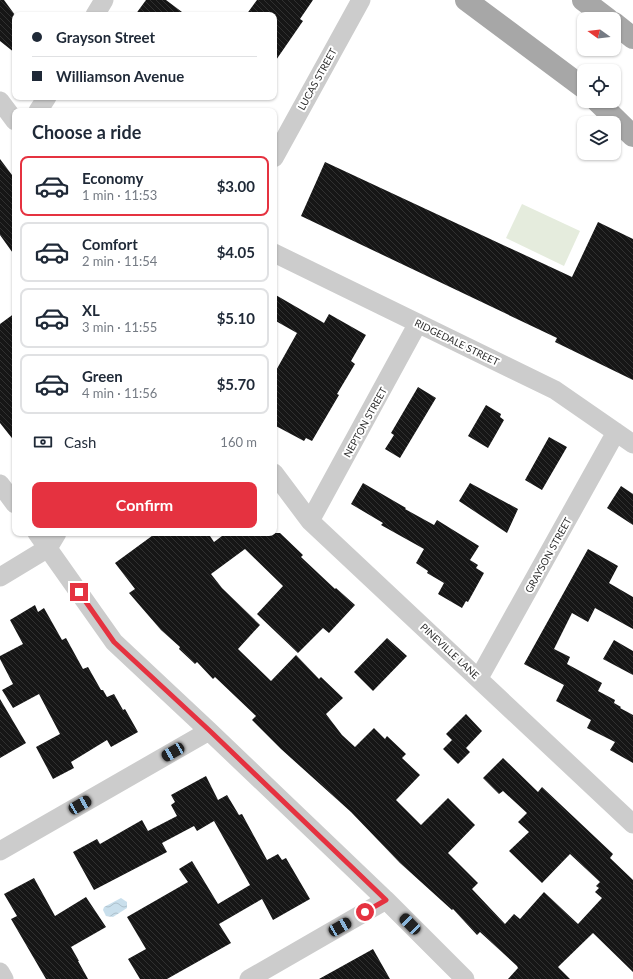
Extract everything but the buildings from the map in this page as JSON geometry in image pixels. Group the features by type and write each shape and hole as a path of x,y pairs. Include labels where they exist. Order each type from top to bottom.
{"main road":[{"path":"466,0 577,83"},
{"path":"583,0 599,12"},
{"path":"621,29 633,38"},
{"path":"604,108 633,136"}],"street":[{"path":"97,12 104,0"},
{"name":"LUCAS STREET","path":"277,153 361,0"},
{"path":"0,101 12,117"},
{"name":"RIDGEDALE STREET","path":"277,254 555,390 633,444"},
{"name":"NEPTON STREET","path":"310,520 418,323"},
{"name":"GRAYSON STREET","path":"480,678 616,432"},
{"name":"PINEVILLE LANE","path":"277,477 310,520 480,678 633,824"},
{"path":"0,484 12,500"},
{"path":"43,536 52,541 114,642 210,731 386,900 465,979"},
{"path":"0,577 52,541"},
{"path":"0,851 210,731"},
{"path":"249,979 386,900"},
{"path":"0,972 4,979"}],"green space":[{"path":"522,204 580,231 564,266 506,238"}],"water":[{"path":"121,898 127,902 127,908 113,917 106,916 103,910 104,907"}],"route":[{"path":"79,592 114,642 184,709 210,731 225,748 386,900 365,912"}]}
